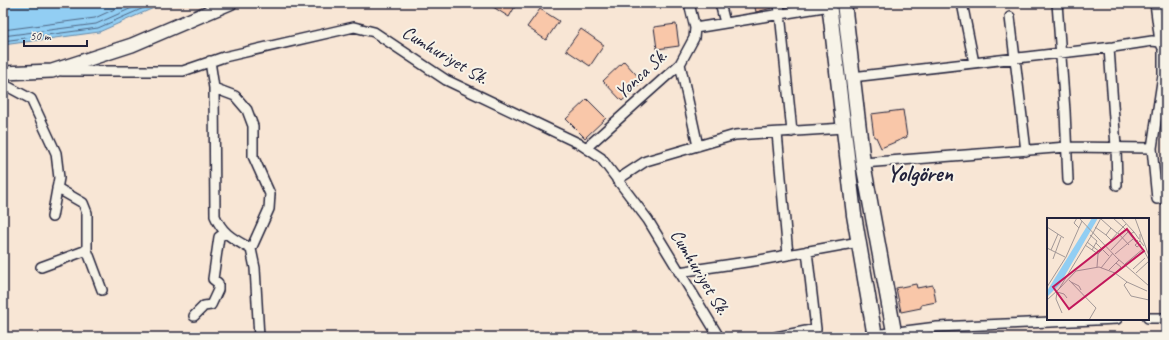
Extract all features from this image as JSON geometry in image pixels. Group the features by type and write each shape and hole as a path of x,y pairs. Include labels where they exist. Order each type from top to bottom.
{"main road":[{"path":"844,3 863,163 894,335"},
{"path":"829,4 858,242 874,336"}],"street":[{"path":"3,73 52,71 132,45 230,3"},
{"path":"689,3 695,28 780,14 829,4"},
{"path":"720,3 725,23"},
{"path":"778,3 792,132"},
{"path":"962,3 974,63"},
{"path":"1057,3 1062,53 1068,180"},
{"path":"1155,3 1160,42 1163,48 1163,75 1152,148 1157,199 1166,198"},
{"path":"1010,16 1026,150"},
{"name":"Cumhuriyet Sk.","path":"52,71 183,71 210,61 354,27 374,32 446,80 586,148 601,158 648,220 719,337"},
{"name":"Yonca Sk.","path":"586,148 680,64 694,38 695,28"},
{"path":"852,78 1108,48 1152,41 1160,42"},
{"path":"1108,48 1116,147 1117,185"},
{"path":"210,61 214,88 215,216 220,227 225,233 251,249"},
{"path":"680,64 698,146"},
{"path":"3,84 31,99 37,109 56,153 59,178 52,217"},
{"path":"214,88 236,96 247,110 253,126 253,156 270,194 269,208 251,249 255,268 260,337"},
{"path":"617,180 646,161 735,136 844,128"},
{"path":"777,133 788,255"},
{"path":"863,163 1026,150 1116,147 1152,148"},
{"path":"56,188 83,203 87,213 87,250 102,290"},
{"path":"194,316 204,306 211,305 214,300 218,283 213,279 219,237 225,233"},
{"path":"679,272 807,252 858,242"},
{"path":"41,267 87,250"},
{"path":"776,337 817,333 807,252"},
{"path":"1149,318 1166,318"},
{"path":"874,336 894,335 937,327 1094,320"}],"water":[{"path":"3,3 165,3 99,32 3,45"}],"building":[{"path":"491,3 517,3 509,17 490,5"},
{"path":"649,3 670,3 671,4 650,8"},
{"path":"754,3 775,3 776,7 756,12"},
{"path":"540,9 559,21 546,40 527,27"},
{"path":"676,24 679,46 657,49 654,27"},
{"path":"581,29 604,45 590,66 566,50"},
{"path":"624,61 643,82 622,101 603,81"},
{"path":"587,99 606,118 585,138 566,119"},
{"path":"903,110 907,137 881,148 876,137 874,137 871,114"},
{"path":"916,284 917,288 933,285 936,302 921,305 921,308 901,312 896,288"}],"district":[{"name":"Yolgören","path":"920,173"}]}
